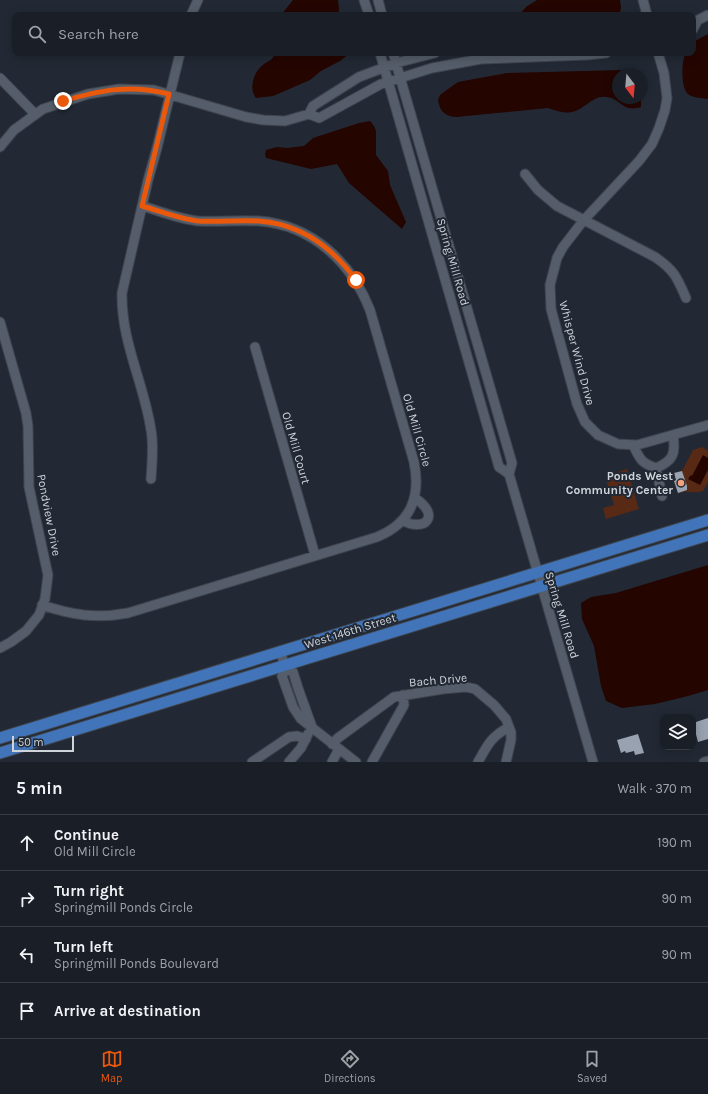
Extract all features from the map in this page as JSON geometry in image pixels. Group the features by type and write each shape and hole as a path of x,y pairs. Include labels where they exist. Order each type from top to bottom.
{"main road":[{"name":"West 146th Street","path":"0,738 708,520"},
{"name":"West 146th Street","path":"0,753 285,667 708,535"}],"street":[{"path":"192,12 198,0"},
{"path":"364,0 368,12"},
{"path":"378,0 381,12"},
{"path":"643,0 646,12"},
{"path":"696,20 708,15"},
{"path":"151,479 153,453 152,430 125,331 122,308 124,280 179,56"},
{"name":"Spring Mill Road","path":"382,56 390,65 394,79 499,466 509,474"},
{"name":"Spring Mill Road","path":"392,56 390,65 512,464 509,474 593,762"},
{"path":"309,114 313,106 360,77 390,65 424,56"},
{"path":"0,147 14,130 35,114 63,101 108,90 154,90 246,117 285,121 309,114 318,118 376,86 432,68 481,59 560,56"},
{"name":"Whisper Wind Drive","path":"659,56 664,73 667,98 659,128 652,144 639,161 583,221 563,247 554,268 550,285 553,320 577,404 585,422 598,435 618,444 633,445 646,443 708,426"},
{"path":"0,78 35,114"},
{"path":"525,174 550,202 664,263 671,269 686,298"},
{"name":"Old Mill Circle","path":"42,606 60,612 79,615 118,615 377,537 387,532 402,520 410,509 415,498 417,476 414,462 370,310 356,280 335,255 323,245 292,228 260,221 190,220 142,206"},
{"name":"Pondview Drive","path":"0,322 26,413 30,438 28,474 29,487 48,575 45,599 39,615 26,631 0,648"},
{"name":"Old Mill Court","path":"255,347 315,555"},
{"path":"633,445 639,458 644,464 656,468 671,460 674,450 673,436"},
{"path":"656,468 662,496"},
{"path":"402,520 417,525 422,524 428,518 429,515 426,507 415,498"},
{"path":"280,652 285,667 293,672 312,727 356,762"},
{"name":"Bach Drive","path":"336,747 338,738 394,697 466,687 475,689 494,705 506,718 511,740 506,762"},
{"path":"372,762 404,705 403,695"},
{"path":"289,762 301,748 312,727"},
{"path":"478,762 492,739 497,734 509,727"},
{"path":"252,762 289,737 297,736 306,739"},
{"path":"332,762 336,747"},
{"path":"704,762 708,761"}],"shaded area":[{"path":"293,0 338,0 338,12 283,12"},
{"path":"537,0 620,0 621,8 620,12 522,12 526,7"},
{"path":"708,34 708,99 694,97 689,95 685,90 682,73 684,57 696,56 696,40"},
{"path":"274,56 346,56 321,71 310,80 273,96 256,98 252,89 255,75 260,67 272,59"},
{"path":"612,70 612,98 606,97 597,98 581,109 569,112 560,112 548,108 456,117 448,115 441,110 438,100 440,95 458,82 507,73"},
{"path":"621,104 641,104 641,107 626,107"},
{"path":"370,121 376,131 376,155 388,171 390,185 406,222 402,229 349,183 337,164 311,169 266,158 266,150 277,147 287,148 304,146 313,138 359,123"},
{"path":"702,447 708,451 708,482 703,491 678,493 674,481 676,480 674,473 682,471 693,450"},
{"path":"703,455 708,458 708,470 700,485 688,479 691,475 692,476"},
{"path":"627,469 639,509 606,519 603,508 614,505 605,476"},
{"path":"708,565 708,690 655,704 622,708 606,701 601,686 594,646 582,619 581,603 591,597 616,593"}],"building":[{"name":"Ponds West Community Center","path":"682,471 687,490 678,493 674,481 676,480 674,473"},
{"path":"708,718 708,739 698,742 696,734 696,722"},
{"path":"638,734 644,753 635,755 634,751 626,753 625,751 621,753 617,740"}],"place":[{"name":"Ponds West Community Center","path":"681,483"}],"route":[{"path":"63,101 108,90 129,88 154,90 169,94 142,206 190,220 260,221 292,228 323,245 335,255 356,280"}]}
